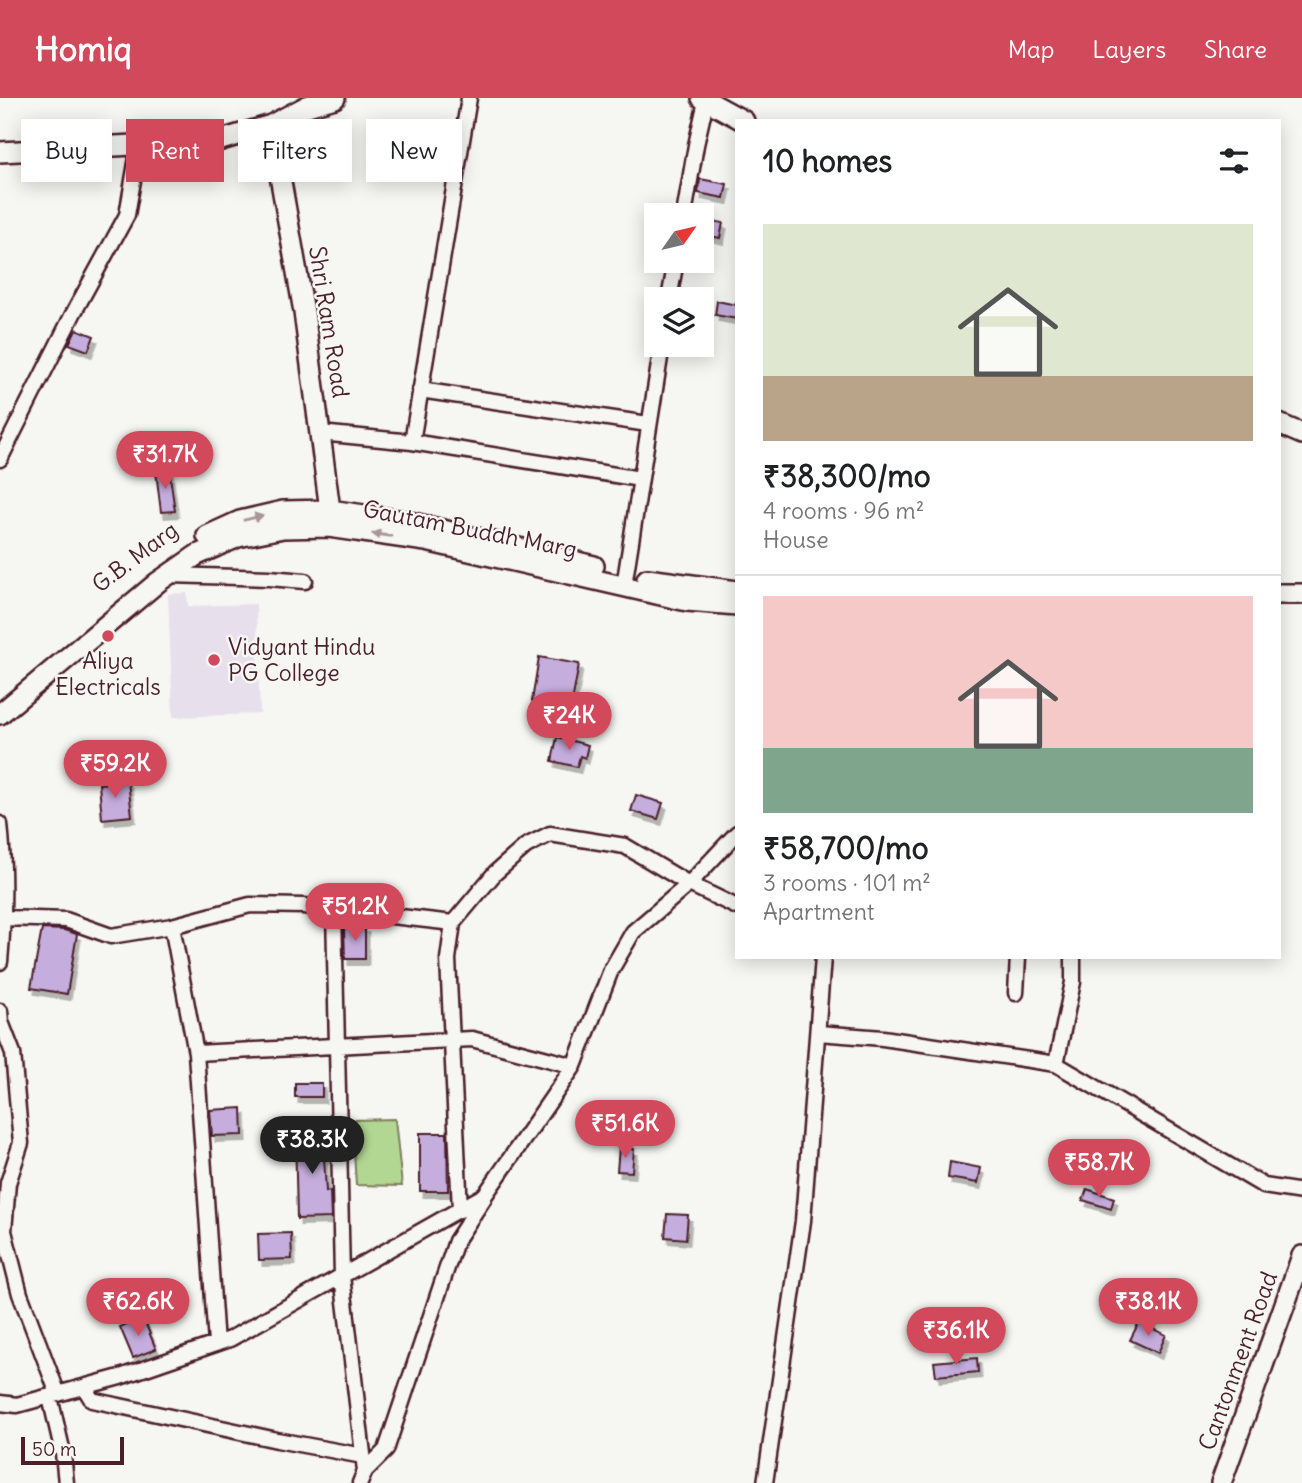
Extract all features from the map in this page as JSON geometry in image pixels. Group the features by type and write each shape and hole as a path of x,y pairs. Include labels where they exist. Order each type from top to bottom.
{"street":[{"path":"282,119 307,106 335,98"},
{"path":"412,442 469,98"},
{"path":"686,203 704,99 740,119"},
{"path":"0,152 126,147"},
{"path":"0,459 73,314 127,215 133,182"},
{"name":"Shri Ram Road","path":"281,182 304,312 330,519"},
{"path":"660,357 625,580 687,601 735,605"},
{"path":"420,390 648,424"},
{"path":"1281,425 1302,434"},
{"path":"320,433 412,442 640,479"},
{"name":"G.B. Marg","path":"0,698 149,574 190,544 240,521 283,511 330,519 405,521 625,580 735,591"},
{"name":"Gautam Buddh Marg","path":"0,715 168,575 197,555 238,537 330,519"},
{"path":"168,575 305,581"},
{"path":"1281,594 1302,594"},
{"path":"0,824 4,856 4,918 0,962"},
{"path":"460,1210 448,960 453,923 495,873 526,845 550,834 625,846 689,884 735,906"},
{"path":"363,1477 386,1450 456,1241 574,1066 611,970 633,932 689,884 735,835"},
{"path":"4,918 66,920 111,936 172,926 250,905 334,910 453,923"},
{"path":"334,910 342,1276 363,1456 363,1477"},
{"path":"172,926 196,1053 216,1344"},
{"path":"765,1483 803,1221 823,959"},
{"path":"1016,993 1018,959"},
{"path":"1056,1064 1073,982 1073,959"},
{"path":"0,1011 1,1022 13,1054 21,1143 8,1183 4,1231 20,1294 54,1395 66,1483"},
{"path":"818,1033 883,1038 1056,1064 1264,1186 1302,1192"},
{"path":"196,1053 472,1039 574,1066"},
{"path":"0,1403 17,1405 120,1377 230,1339 485,1195"},
{"name":"Cantonment Road","path":"1220,1483 1302,1256"},
{"path":"84,1387 92,1400 363,1456"}],"shaded area":[{"name":"Vidyant Hindu PG College","path":"187,593 188,606 256,604 260,714 173,717 168,594"}],"green space":[{"path":"395,1119 402,1186 356,1185 352,1120"}],"building":[{"path":"700,179 727,184 724,198 698,193"},
{"path":"714,221 723,223 720,238 714,237"},
{"path":"717,301 735,305 735,319 715,315"},
{"path":"76,329 94,336 88,351 69,344"},
{"path":"169,469 175,511 161,512 156,471"},
{"path":"539,657 579,664 571,708 532,701"},
{"path":"557,737 588,745 585,758 580,756 577,767 552,761"},
{"path":"128,781 132,816 102,819 99,784"},
{"path":"636,795 663,803 658,819 631,811"},
{"path":"344,927 365,927 365,959 345,959"},
{"path":"42,929 64,930 77,934 67,994 31,988"},
{"path":"295,1083 322,1083 322,1097 295,1097"},
{"path":"242,1108 243,1135 212,1136 210,1110"},
{"path":"327,1131 329,1157 324,1157 331,1218 297,1219 295,1133"},
{"path":"420,1133 447,1133 448,1191 420,1191"},
{"path":"619,1147 634,1149 632,1172 617,1171"},
{"path":"950,1162 981,1168 978,1183 948,1178"},
{"path":"1087,1189 1114,1198 1111,1209 1083,1200"},
{"path":"667,1214 688,1215 686,1239 665,1237"},
{"path":"291,1233 292,1259 259,1260 258,1234"},
{"path":"143,1317 156,1349 133,1358 120,1327"},
{"path":"1139,1322 1166,1335 1158,1353 1130,1340"},
{"path":"977,1358 978,1372 936,1376 934,1362"}],"place":[{"name":"Aliya Electricals","path":"108,636"},
{"name":"Vidyant Hindu PG College","path":"214,660"}]}
